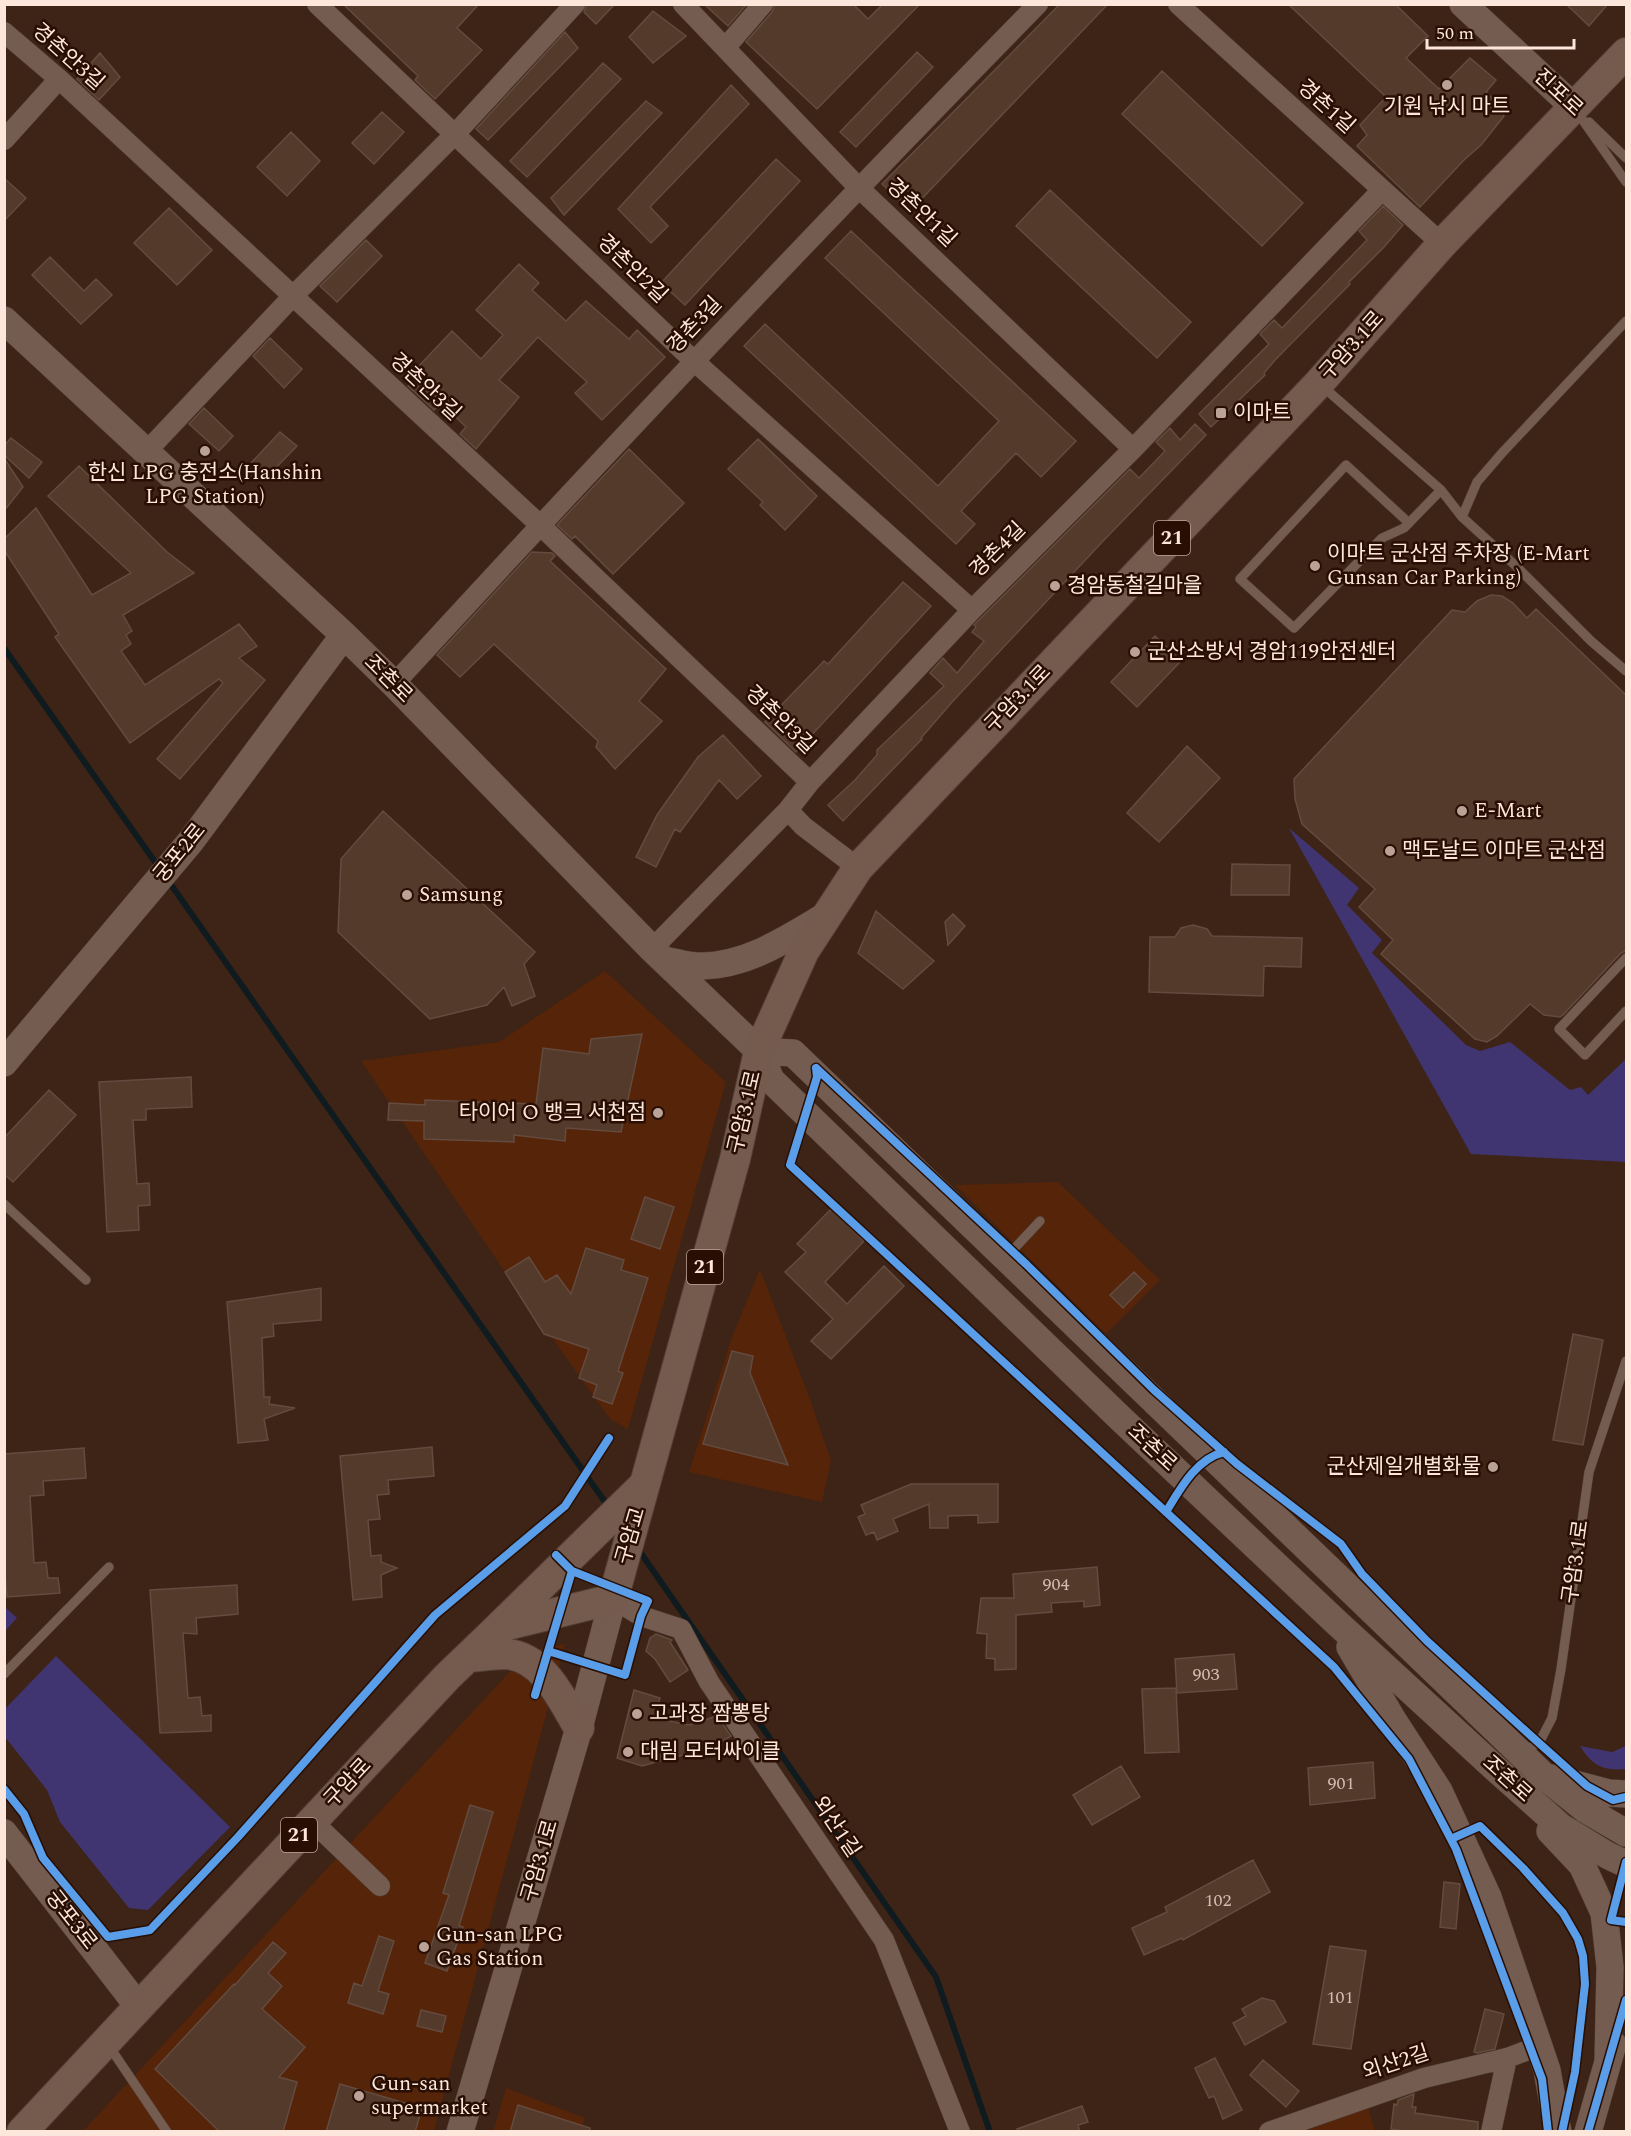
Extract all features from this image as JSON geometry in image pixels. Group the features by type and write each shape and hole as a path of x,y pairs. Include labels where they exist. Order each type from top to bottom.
{"main road":[{"name":"구암3.1로","path":"646,1483 735,1159 759,1051 804,951 858,868 1319,383 1442,244 1626,53"},
{"name":"구암교","path":"614,1594 646,1483"},
{"name":"구암로","path":"22,2132 468,1657 646,1483"},
{"path":"499,1627 614,1594"},
{"path":"468,1657 508,1654 528,1662 542,1671 579,1728"}],"street":[{"name":"경촌안2길","path":"317,4 694,361 972,610"},
{"path":"146,452 292,297 455,134 575,4"},
{"name":"경촌안1길","path":"683,4 858,187 1133,449"},
{"path":"725,48 763,4"},
{"name":"경촌3길","path":"394,684 858,187 1038,4"},
{"name":"경촌1길","path":"1178,4 1442,244"},
{"name":"진포로","path":"1462,4 1574,107"},
{"name":"경촌안3길","path":"4,32 59,79 540,525 810,782"},
{"path":"4,140 59,79"},
{"name":"경촌4길","path":"658,954 788,810 810,782 972,610 1133,449 1382,190"},
{"name":"조촌로","path":"4,320 394,684 658,954 759,1051 771,1080 1110,1409 1336,1622 1561,1827 1607,1856 1626,1864"},
{"name":"궁포2로","path":"4,1063 191,841 344,635"},
{"path":"788,810 803,826 858,868"},
{"path":"658,954 700,967 732,962 763,952 827,915"},
{"name":"조촌로","path":"759,1051 793,1053 1544,1776 1585,1809 1626,1833"},
{"name":"구암3.1로","path":"460,2132 579,1728 614,1594"},
{"name":"외산1길","path":"614,1594 641,1616 681,1629 709,1682 884,1940 960,2132"},
{"path":"1336,1622 1393,1720 1439,1791 1488,1897 1547,2070 1558,2132"},
{"path":"1496,1769 1582,1865 1604,1913 1610,1967 1608,2060"},
{"path":"1544,1776 1609,1793 1626,1794"},
{"path":"312,1821 380,1886"},
{"name":"궁포3로","path":"4,1833 138,2006"},
{"path":"1588,2132 1626,2000"},
{"name":"외산2길","path":"1269,2132 1424,2078 1507,2058 1539,2046"},
{"path":"1491,2132 1507,2058"}],"lane":[{"name":"진포로","path":"1574,107 1626,158"},
{"path":"1574,107 1626,182"},
{"path":"1462,518 1477,482 1626,321"},
{"path":"1319,383 1441,490 1462,518 1626,671"},
{"path":"1409,523 1346,465 1239,579 1294,628 1382,538 1404,528 1409,523 1441,490"},
{"path":"1626,958 1559,1029 1585,1055 1626,1011"},
{"path":"4,1204 86,1280"},
{"path":"1000,1253 1011,1251 1040,1221"},
{"name":"구암3.1로","path":"1519,1752 1539,1743 1552,1718 1589,1472 1626,1361"},
{"path":"4,1674 110,1566"},
{"path":"105,2041 167,2132"}],"shaded area":[{"path":"1289,828 1359,888 1347,905 1382,940 1372,953 1466,1045 1480,1051 1510,1042 1570,1090 1581,1087 1588,1095 1626,1059 1626,1162 1471,1154"},
{"path":"605,971 726,1082 628,1429 610,1419 505,1272 361,1061 499,1042"},
{"path":"1058,1182 1160,1280 1106,1334 955,1185"},
{"path":"760,1269 810,1399 831,1461 822,1502 689,1472 732,1337"},
{"path":"4,1606 17,1618 5,1631 4,1631"},
{"path":"565,1644 434,2131 82,2132 529,1651"},
{"path":"56,1656 230,1827 148,1910 129,1908 60,1822 47,1790 5,1737 5,1709"},
{"path":"1580,1746 1612,1752 1626,1746 1626,1769 1599,1766"},
{"path":"506,2088 585,2118 581,2131 493,2132"},
{"path":"1368,2107 1375,2131 1298,2132"}],"building":[{"path":"343,4 479,4 457,28 482,50 435,99 415,80 418,76"},
{"path":"587,4 615,4 596,24 584,12"},
{"path":"704,4 747,4 728,26"},
{"path":"775,4 853,4 868,19 883,4 920,4 817,109 746,42 772,12"},
{"path":"1060,4 1108,4 911,210 882,184"},
{"path":"1288,4 1395,4 1428,36 1406,58 1439,89 1470,58 1496,80 1486,92 1501,107 1504,116 1481,145 1420,207 1357,146 1367,135 1360,125 1386,97"},
{"path":"1566,4 1608,4 1589,26"},
{"path":"653,11 686,36 653,63 629,37"},
{"path":"565,32 578,48 488,140 476,129"},
{"path":"917,52 933,67 856,147 840,132"},
{"path":"100,53 120,77 99,100 77,79"},
{"path":"603,63 621,79 527,177 510,161"},
{"path":"1162,71 1303,203 1262,246 1122,114"},
{"path":"731,85 749,104 650,207 668,226 651,243 618,209"},
{"path":"646,101 662,113 564,215 551,198"},
{"path":"382,112 404,132 374,164 352,143"},
{"path":"291,132 320,161 287,196 257,167"},
{"path":"776,159 800,181 685,305 661,283"},
{"path":"4,178 26,198 4,221"},
{"path":"1050,190 1191,322 1157,358 1016,226"},
{"path":"1383,206 1403,225 1349,282 1350,284 1276,359 1264,373 1265,375 1211,427 1199,414 1269,344 1260,334 1274,320 1282,328 1367,240 1359,231"},
{"path":"169,208 212,250 177,285 134,243"},
{"path":"851,231 1076,441 1041,477 1016,453 961,511 975,524 956,544 744,346 765,324 938,486 999,421 825,258"},
{"path":"366,240 382,256 337,302 320,286"},
{"path":"50,257 84,291 96,279 112,295 81,324 32,275"},
{"path":"519,264 539,283 532,290 566,321 586,301 629,339 637,330 665,357 602,420 575,393 587,382 538,337 499,380 519,397 476,449 460,434 466,427 441,403 434,410 408,386 421,372 417,368 452,331 481,359 503,335 476,310"},
{"path":"270,338 302,369 284,388 253,356"},
{"path":"204,408 233,436 219,451 189,424"},
{"path":"1195,424 1206,435 1105,539 953,701 922,739 843,821 828,805 855,780 877,755 877,750 944,686 930,673 943,658 957,673 984,641 972,632 976,627 974,625 1130,469 1139,478 1165,451 1156,442 1170,428 1180,440"},
{"path":"280,432 297,446 265,479 250,464"},
{"path":"11,438 42,462 29,478 4,455 4,446"},
{"path":"758,439 817,496 785,530 760,505 763,502 728,469"},
{"path":"629,449 684,503 613,574 575,536 572,539 557,525"},
{"path":"4,458 23,487 4,511"},
{"path":"79,466 167,552 194,573 123,615 132,631 126,635 131,644 121,651 145,685 239,624 257,646 239,658 265,680 180,779 157,759 223,683 219,679 130,743 55,637 59,634 4,550 4,539 36,508 92,595 131,573 48,496"},
{"path":"532,552 552,553 555,556 550,561 666,669 639,701 662,721 615,769 596,747 598,741 494,644 460,677 437,655"},
{"path":"903,582 931,606 796,752 765,722 824,661 828,664"},
{"name":"E-Mart","path":"1491,595 1502,596 1513,603 1527,618 1536,609 1626,695 1626,951 1621,953 1560,1017 1544,1015 1530,1004 1497,1036 1487,1042 1475,1039 1381,954 1393,940 1359,907 1375,889 1302,824 1295,799 1294,779 1452,610 1465,612 1477,601"},
{"path":"1155,636 1181,661 1137,707 1111,682"},
{"path":"723,735 761,776 737,799 719,780 680,832 675,829 656,867 636,857 657,815 698,757"},
{"path":"1187,746 1220,778 1159,842 1127,813"},
{"name":"Samsung","path":"383,811 535,952 524,964 535,996 512,1006 504,987 487,1005 430,1019 338,932 341,859"},
{"path":"1232,864 1290,865 1289,895 1231,895"},
{"path":"876,911 934,961 903,989 858,953"},
{"path":"953,914 965,926 948,945 945,922"},
{"path":"1193,925 1207,929 1212,936 1302,938 1301,967 1264,966 1263,996 1149,992 1150,937 1175,937 1181,928"},
{"path":"642,1034 621,1132 566,1128 565,1141 514,1135 514,1142 424,1139 424,1121 388,1120 389,1103 425,1105 425,1100 536,1104 543,1048 589,1054 591,1039"},
{"path":"191,1077 192,1107 146,1109 146,1120 133,1120 137,1184 149,1183 150,1205 138,1206 139,1230 107,1232 99,1082"},
{"path":"49,1090 76,1115 13,1182 4,1174 4,1138"},
{"path":"645,1197 674,1207 660,1249 631,1239"},
{"path":"831,1209 864,1241 825,1282 847,1304 884,1266 904,1286 831,1359 811,1341 833,1319 785,1272 806,1252 797,1244"},
{"path":"586,1248 624,1260 621,1270 648,1278 618,1371 623,1373 612,1404 593,1397 597,1385 579,1378 589,1349 544,1334 505,1272 529,1257 545,1282 557,1275 571,1294"},
{"path":"1134,1272 1146,1284 1123,1308 1110,1295"},
{"path":"321,1288 321,1320 273,1324 274,1336 262,1338 264,1397 270,1397 269,1404 295,1408 264,1419 268,1440 238,1443 227,1302"},
{"path":"1573,1334 1603,1340 1583,1445 1553,1440"},
{"path":"732,1351 753,1356 750,1373 788,1465 703,1444"},
{"path":"432,1447 434,1476 388,1480 389,1494 377,1495 380,1519 368,1520 371,1556 381,1555 381,1562 397,1568 381,1575 382,1597 353,1600 340,1456"},
{"path":"84,1448 86,1478 43,1481 44,1495 30,1496 34,1563 46,1562 48,1578 58,1578 60,1593 7,1597 4,1560 4,1454"},
{"path":"911,1484 998,1484 998,1522 978,1523 978,1515 948,1516 948,1528 930,1528 929,1504 893,1519 898,1531 877,1540 874,1532 866,1535 858,1517 865,1514 861,1505"},
{"path":"1097,1567 1100,1605 1084,1607 1084,1601 1051,1603 1052,1612 1016,1615 1016,1669 995,1670 995,1659 986,1658 987,1634 977,1633 981,1598 1014,1598 1013,1574"},
{"path":"237,1585 238,1614 196,1618 197,1634 183,1633 188,1698 200,1697 202,1716 211,1715 211,1731 160,1733 150,1590"},
{"path":"656,1634 672,1640 670,1642 688,1670 670,1682 655,1659 646,1651 650,1638"},
{"path":"1234,1654 1237,1689 1177,1693 1175,1659"},
{"path":"1176,1688 1179,1752 1145,1753 1142,1689"},
{"path":"634,1690 660,1698 654,1718 689,1725 717,1716 731,1736 713,1747 642,1766 617,1758"},
{"path":"1373,1762 1375,1798 1310,1805 1308,1768"},
{"path":"1121,1766 1140,1797 1092,1825 1073,1795"},
{"path":"470,1805 493,1812 459,1926 463,1927 447,1971 425,1963 449,1895 443,1893"},
{"path":"1253,1860 1270,1892 1183,1940 1182,1938 1144,1955 1132,1928 1167,1912 1165,1907"},
{"path":"1444,1882 1460,1884 1456,1929 1440,1927"},
{"path":"379,1936 394,1941 378,1991 389,1994 383,2014 348,2003 354,1983 362,1986"},
{"path":"273,1942 286,1953 268,1973 282,1986 262,2009 305,2047 279,2077 297,2082 283,2132 220,2132 155,2069"},
{"path":"1330,1946 1366,1951 1351,2049 1313,2044"},
{"path":"1262,1998 1274,2001 1286,2022 1245,2045 1233,2023 1246,2016 1242,2009"},
{"path":"1485,2009 1504,2014 1495,2049 1477,2053 1474,2052"},
{"path":"421,2010 446,2016 442,2032 417,2026"},
{"path":"1215,2058 1242,2110 1223,2119 1214,2096 1209,2098 1195,2068"},
{"path":"1263,2060 1299,2091 1286,2107 1250,2075"},
{"name":"Gun-san supermarket","path":"340,2084 422,2108 415,2132 326,2132"},
{"path":"1414,2094 1412,2107 1416,2107 1415,2113 1478,2122 1478,2132 1409,2132 1391,2129 1394,2104 1397,2105 1398,2100"},
{"path":"518,2105 590,2128 590,2132 510,2132"},
{"path":"1082,2106 1088,2122 1078,2125 1080,2132 1018,2132 1017,2129"}],"waterway":[{"path":"4,648 160,869"},
{"path":"167,879 610,1509"},
{"path":"638,1549 936,1977 990,2132"}],"cycle path":[{"path":"816,1068 817,1077 790,1165 1334,1667 1409,1759 1456,1849 1542,2079 1548,2132"},
{"path":"816,1068 1026,1264 1154,1390 1237,1464 1341,1544 1362,1574 1427,1641 1530,1735 1587,1786 1613,1800 1626,1797"},
{"path":"4,1789 24,1814 43,1858 108,1937 150,1930 238,1837 435,1615 565,1506 609,1438"},
{"path":"1166,1512 1197,1468 1205,1461 1224,1452"},
{"path":"548,1651 625,1675 641,1616 648,1601 572,1571 556,1555"},
{"path":"535,1695 572,1571"},
{"path":"1451,1839 1480,1826 1523,1868 1563,1913 1578,1939 1583,1956 1585,1984 1575,2072 1562,2132"},
{"path":"1626,1862 1611,1920 1626,1922"},
{"path":"1588,2132 1626,2000"}],"place":[{"name":"기원 낚시 마트","path":"1447,85"},
{"name":"이마트","path":"1221,413"},
{"name":"한신 LPG 충전소(Hanshin LPG Station)","path":"205,451"},
{"name":"이마트 군산점 주차장 (E-Mart Gunsan Car Parking)","path":"1315,566"},
{"name":"경암동철길마을","path":"1055,586"},
{"name":"군산소방서 경암119안전센터","path":"1135,652"},
{"name":"E-Mart","path":"1462,811"},
{"name":"맥도날드 이마트 군산점","path":"1390,851"},
{"name":"Samsung","path":"407,895"},
{"name":"타이어 O 뱅크 서천점","path":"658,1113"},
{"name":"군산제일개별화물","path":"1493,1467"},
{"name":"고과장 짬뽕탕","path":"637,1714"},
{"name":"대림 모터싸이클","path":"628,1752"},
{"name":"Gun-san LPG Gas Station","path":"424,1947"},
{"name":"Gun-san supermarket","path":"359,2096"}]}
